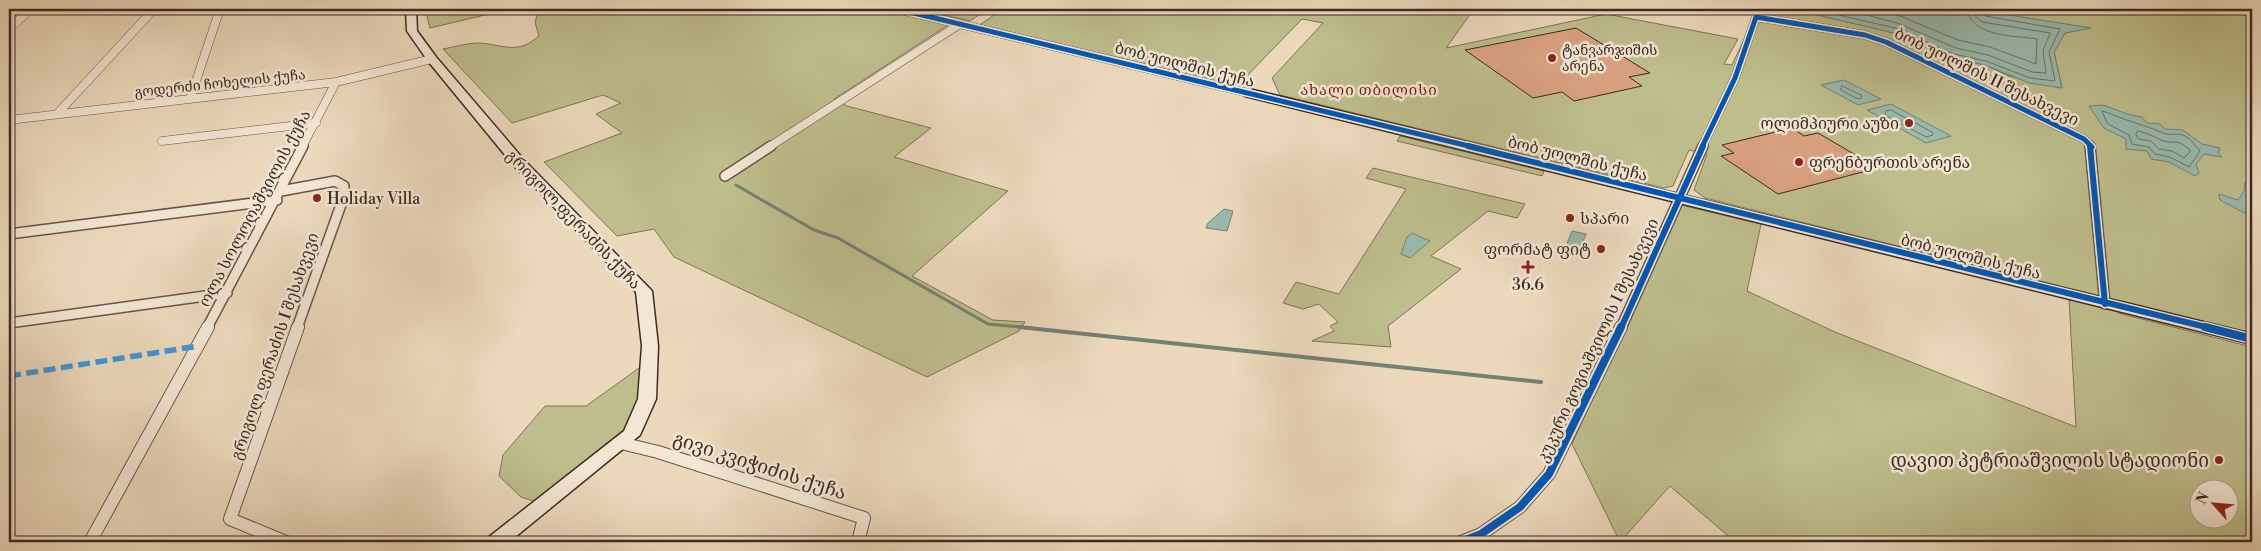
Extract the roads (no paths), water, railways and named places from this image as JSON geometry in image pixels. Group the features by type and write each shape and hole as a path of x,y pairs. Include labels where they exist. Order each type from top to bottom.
{"street":[{"path":"9,29 31,9"},
{"path":"56,114 154,9"},
{"path":"190,99 220,9"},
{"name":"გრიგოლ ფერაძის ქუჩა","path":"411,9 412,31 432,59 519,163 644,291 650,346 647,399 631,435 496,542"},
{"name":"ბობ უოლშის ქუჩა","path":"897,9 1679,196 2252,340"},
{"name":"ბობ უოლშის II შესახვევი","path":"1679,196 1734,78 1756,17 1865,35 1901,49 2080,136 2088,142 2092,148 2105,304"},
{"path":"725,176 960,24"},
{"name":"გოდერძი ჩოხელის ქუჩა","path":"9,120 336,82 432,59"},
{"name":"ოლა სოლოღაშვილის ქუჩა","path":"90,542 227,293 336,82"},
{"path":"162,140 316,123"},
{"name":"გრიგოლ ფერაძის I შესახვევი","path":"279,195 334,181 344,186 343,199 230,518 286,542"},
{"path":"9,234 279,195"},
{"name":"კუკური გოგიაშვილის I შესახვევი","path":"1461,542 1481,534 1520,507 1549,474 1628,312 1679,196"},
{"path":"9,323 227,293"},
{"name":"გივი კვიჭიძის ქუჩა","path":"621,443 658,452 864,518 858,542"}],"water":[{"path":"1798,9 1971,9 2091,28 2065,33 2054,52 2062,88 2029,83 1985,65 1952,58 1894,33"},
{"path":"1844,80 1881,99 1858,105 1821,85"},
{"name":"ოლიმპიური აუზი","path":"1891,104 1951,136 1926,143 1867,110"},
{"path":"2103,105 2127,114 2142,117 2147,123 2160,124 2165,129 2183,130 2202,144 2220,148 2218,153 2222,157 2204,154 2196,164 2199,173 2195,176 2169,162 2151,159 2147,151 2126,149 2126,139 2104,128 2089,106"},
{"path":"2245,182 2252,182 2252,217 2220,200 2219,194 2238,200 2244,191"},
{"path":"1224,209 1233,211 1227,231 1206,228 1208,223"},
{"path":"1572,231 1586,234 1578,254 1564,251"},
{"path":"1412,233 1430,241 1410,258 1401,254 1407,237"}],"waterway":[{"path":"736,185 814,230 838,238 988,324 1031,328"},
{"path":"1019,327 1541,382"}],"place":[{"name":"ტანვარჯიშის არენა","path":"1552,58"},
{"name":"ოლიმპიური აუზი","path":"1909,123"},
{"name":"ფრენბურთის არენა","path":"1799,162"},
{"name":"Holiday Villa","path":"317,198"},
{"name":"სპარი","path":"1570,218"},
{"name":"ფორმატ ფიტ","path":"1601,249"},
{"name":"36.6","path":"1528,267"},
{"name":"დავით პეტრიაშვილის სტადიონი","path":"2219,460"}],"district":[{"name":"ახალი თბილისი","path":"1369,90"}]}
